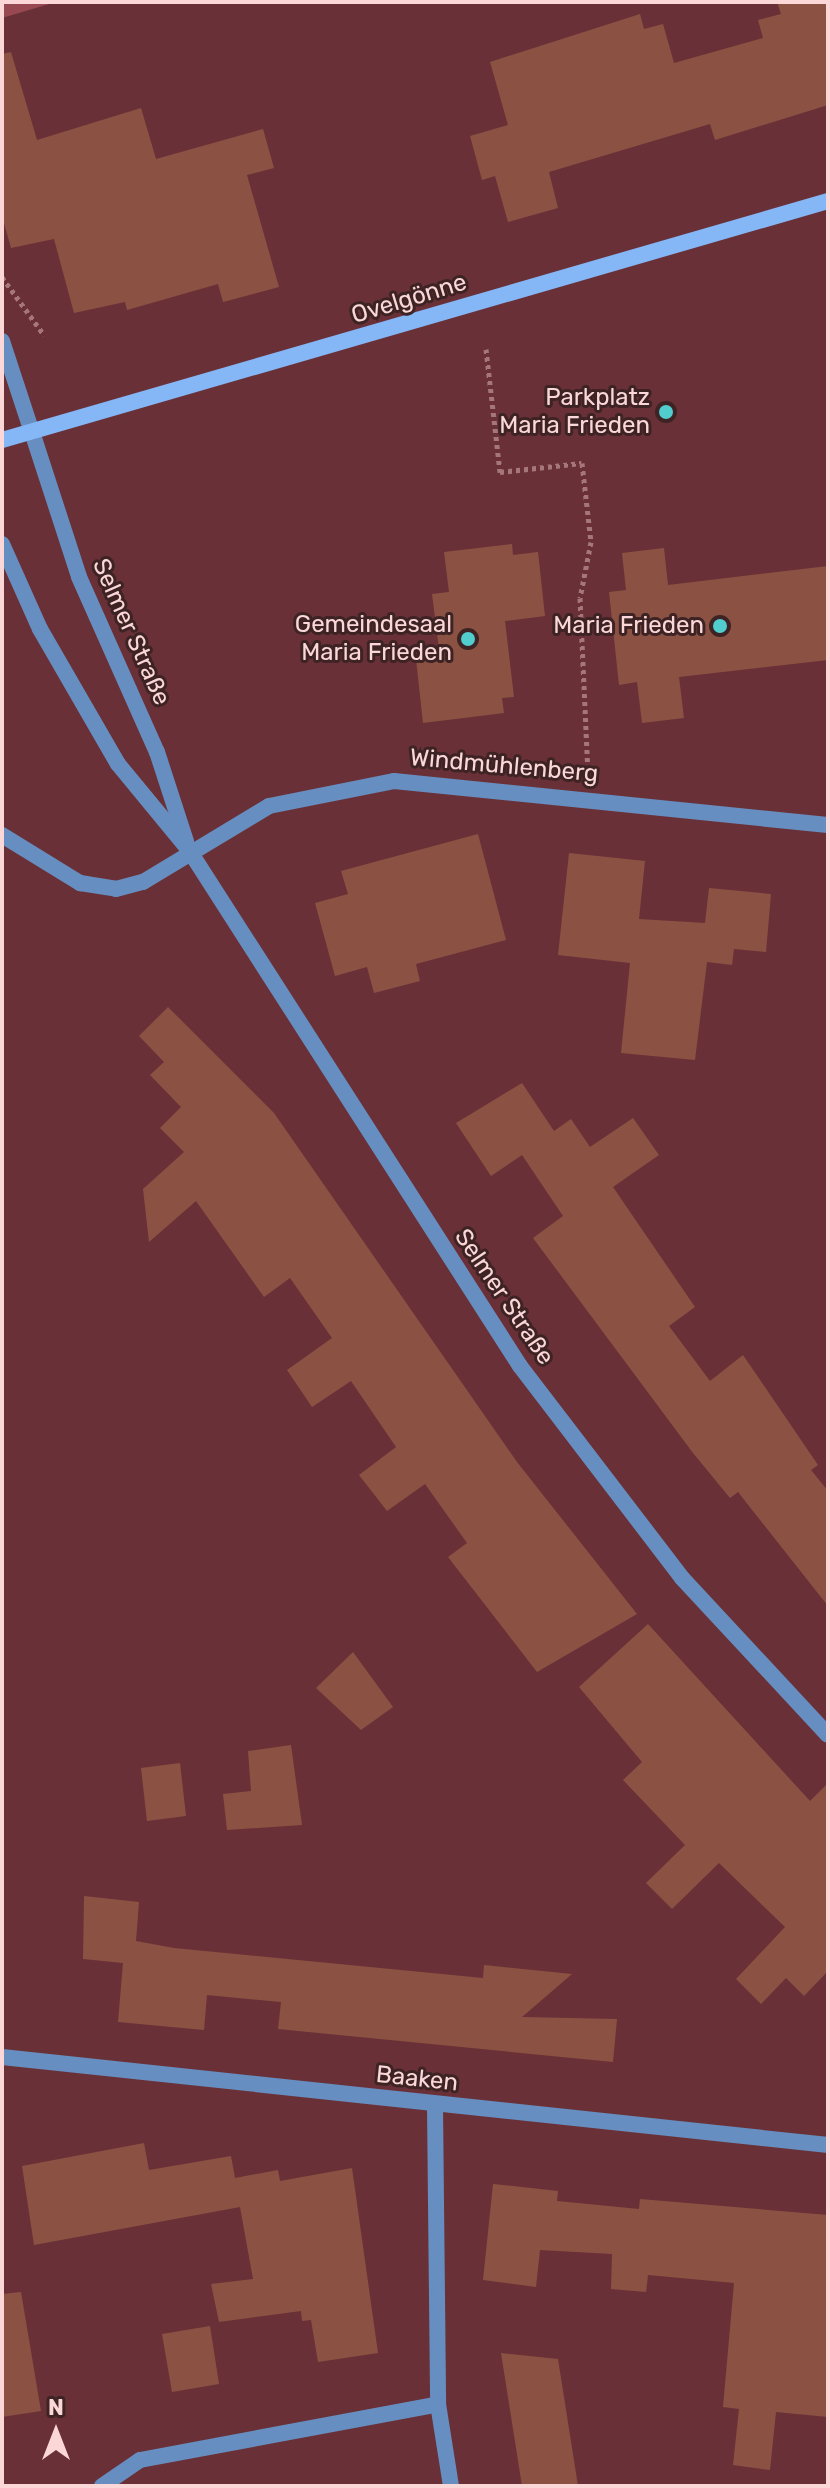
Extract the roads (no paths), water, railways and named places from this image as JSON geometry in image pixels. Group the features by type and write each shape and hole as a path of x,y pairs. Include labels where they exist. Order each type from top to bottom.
{"main road":[{"name":"Ovelgönne","path":"2,440 828,201"}],"street":[{"name":"Selmer Straße","path":"2,341 79,577 157,752 189,850"},
{"name":"Selmer Straße","path":"2,544 87,714 189,850 520,1366 682,1578 828,1735"},
{"name":"Windmühlenberg","path":"2,835 96,888 143,882 189,850 269,806 353,785 394,781 589,797 828,825"},
{"name":"Baaken","path":"2,2057 435,2106 828,2145"},
{"path":"435,2106 438,2404 451,2486"},
{"path":"102,2486 140,2460 438,2404"}],"place":[{"name":"Parkplatz Maria Frieden","path":"666,412"},
{"name":"Maria Frieden","path":"720,626"},
{"name":"Gemeindesaal Maria Frieden","path":"468,639"}]}
